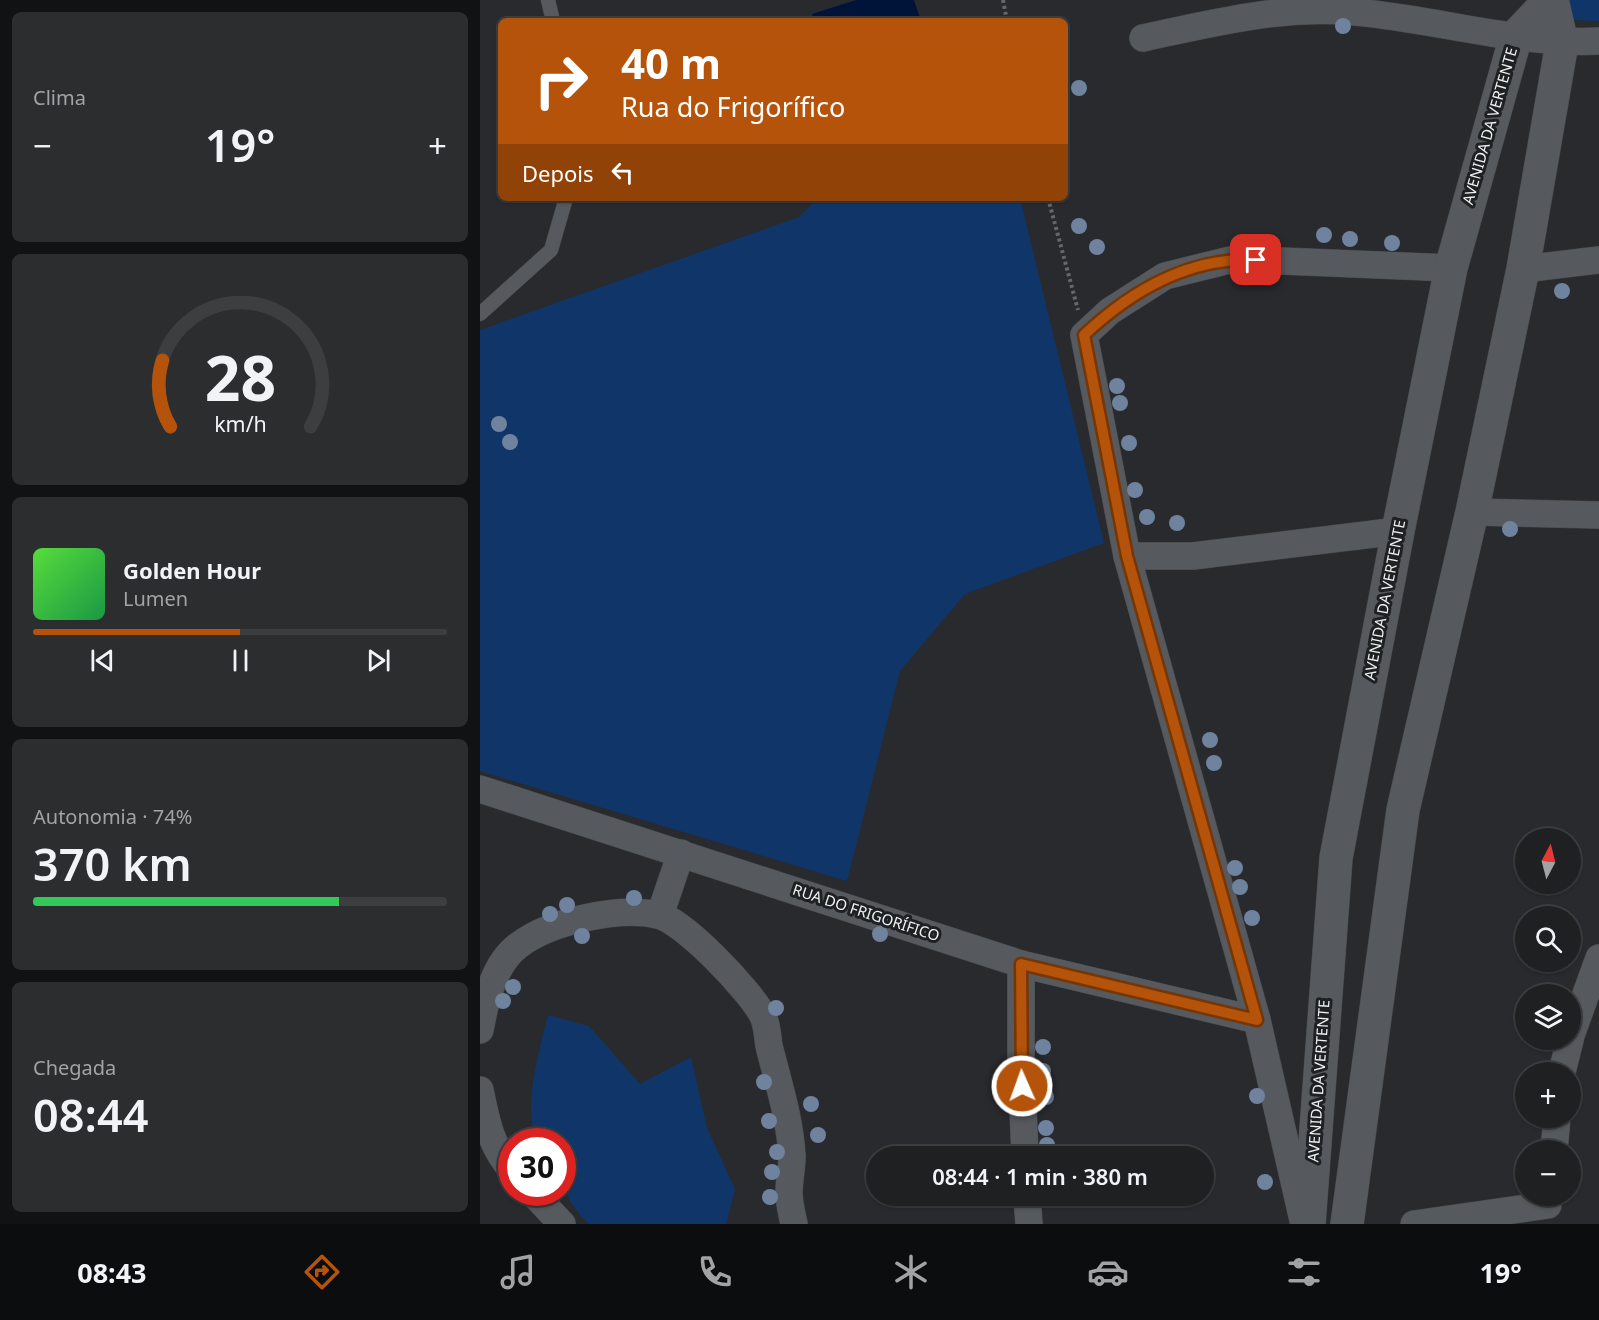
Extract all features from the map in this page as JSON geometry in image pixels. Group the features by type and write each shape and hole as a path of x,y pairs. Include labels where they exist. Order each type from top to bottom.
{"street":[{"name":"AVENIDA DA VERTENTE","path":"1309,1224 1336,858 1398,531 1450,268 1516,36 1551,0"},
{"name":"AVENIDA DA VERTENTE","path":"1347,1224 1403,810 1472,512 1523,269 1562,43 1551,0"},
{"path":"1143,38 1270,12 1354,11 1562,43 1599,41"},
{"path":"1304,1224 1257,1020 1127,556 1084,335 1110,311 1165,276 1234,259 1450,268"},
{"path":"1523,269 1599,260"},
{"path":"1472,512 1599,515"},
{"path":"1127,556 1193,556 1398,531"},
{"name":"RUA DO FRIGORÍFICO","path":"480,789 1021,964 1257,1020"},
{"path":"660,915 681,853"},
{"path":"480,1030 488,995 501,965 518,946 544,931 584,918 625,913 660,915 684,930 705,948 746,991 764,1016 788,1125 792,1158 789,1194 794,1224"},
{"path":"1581,1008 1599,958"},
{"path":"1021,964 1021,1062 1025,1146"},
{"path":"480,1090 489,1134 498,1152"},
{"path":"545,1206 562,1224"},
{"path":"1028,1206 1029,1224"},
{"path":"1414,1224 1548,1208"}],"lane":[{"path":"548,0 552,18"},
{"path":"480,314 551,250 565,201"}],"path":[{"path":"1003,0 1006,18"},
{"path":"1049,201 1084,335"}],"shaded area":[{"path":"856,0 914,0 920,18 813,18 812,14"},
{"path":"1567,0 1599,0 1599,21 1574,20"},
{"path":"815,201 1021,201 1104,543 965,594 900,671 847,881 480,771 480,330 799,217"},
{"path":"548,1015 589,1026 640,1084 691,1057 707,1128 735,1189 726,1224 589,1224 574,1206 576,1128 533,1128 532,1097"}],"route":[{"path":"1022,1086 1021,964 1257,1020 1127,556 1084,335 1110,311 1165,276 1234,259 1256,260"}]}
